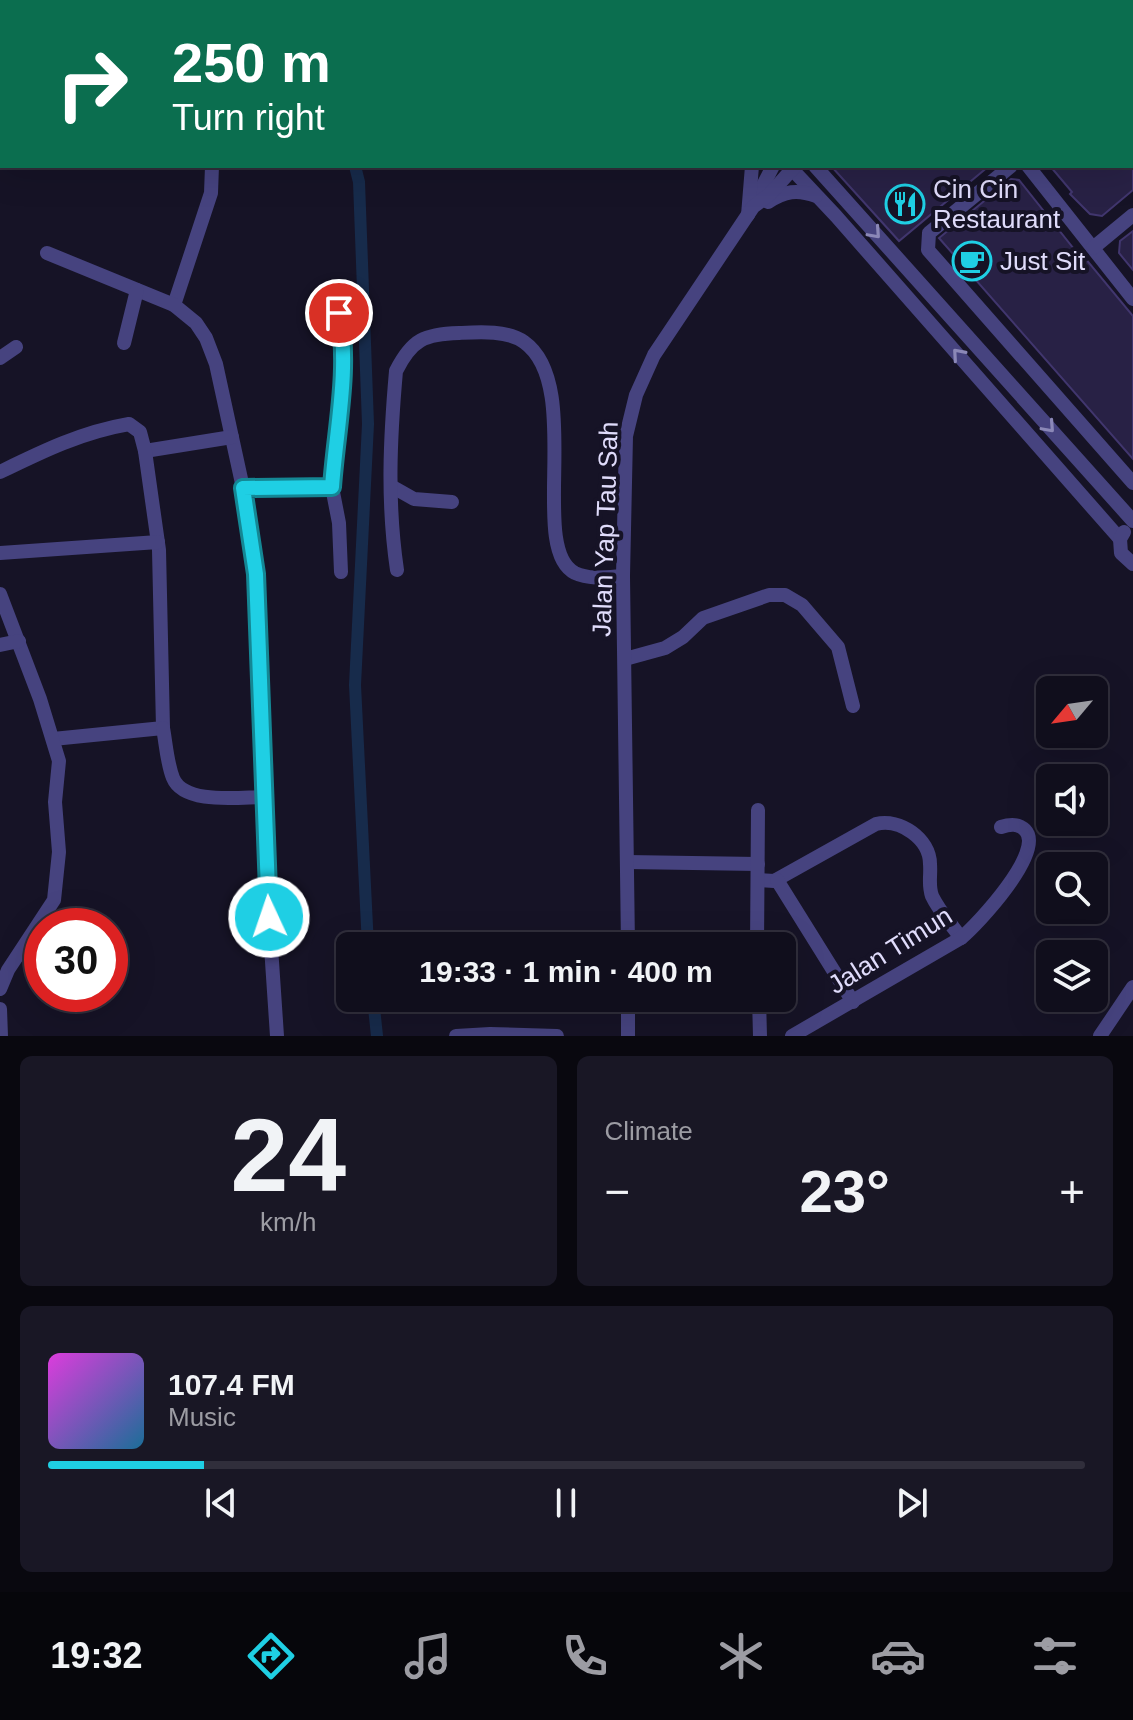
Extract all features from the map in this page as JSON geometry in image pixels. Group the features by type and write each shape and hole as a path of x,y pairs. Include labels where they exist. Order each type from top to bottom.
{"street":[{"path":"174,305 211,193 212,168"},
{"path":"750,211 752,168"},
{"path":"750,211 772,168"},
{"name":"Jalan Yap Tau Sah","path":"628,932 623,576 626,436 636,395 654,355 750,211 791,168"},
{"path":"793,168 1120,539"},
{"path":"1009,168 929,233 928,250 1133,483"},
{"path":"1030,168 1133,299"},
{"path":"821,169 1133,524 1120,539 1121,553 1133,564"},
{"path":"750,211 785,193 803,191 820,198"},
{"path":"1093,248 1133,215"},
{"path":"47,253 174,305 196,323 206,338 216,364 243,488 256,574 263,797 277,1036"},
{"path":"124,343 137,290"},
{"path":"335,296 342,329 342,381 332,487 339,523 341,572"},
{"path":"397,570 389,517 389,449 396,371 420,339 433,334 486,332 521,340 533,350 547,377 557,448 554,523 557,548 563,560 575,573 597,578 623,576"},
{"path":"0,358 16,347"},
{"path":"0,472 65,440 97,429 129,424 140,432 158,542 163,728 174,780 182,790 193,795 263,797"},
{"path":"145,451 232,437"},
{"path":"391,486 414,499 452,502"},
{"path":"243,488 332,487"},
{"path":"0,553 158,542"},
{"path":"0,594 59,761 55,802 59,852 57,889 54,900 8,970 0,989"},
{"path":"625,659 665,648 683,637 703,618 769,595 785,595 802,605 821,623 838,647 853,706"},
{"path":"0,645 19,641"},
{"path":"53,739 163,728"},
{"path":"757,932 758,810"},
{"path":"759,880 777,880 869,827 888,821 899,824 928,852 934,900 961,938"},
{"name":"Jalan Timun","path":"792,1036 961,938 991,907 1027,855 1026,831 1010,824 1001,827"},
{"path":"627,862 758,864"},
{"path":"777,880 853,1002"},
{"path":"1100,1036 1133,987"},
{"path":"0,1009 1,1036"},
{"path":"628,1012 628,1036"},
{"path":"759,1012 760,1036"},
{"path":"456,1036 557,1036"}],"building":[{"name":"Cin Cin Restaurant","path":"833,168 987,168 899,241"},
{"path":"1052,168 1133,168 1133,190 1102,216 1090,214 1070,194 1072,192"},
{"path":"1011,179 1019,180 1133,316 1133,459 939,238"},
{"path":"1133,231 1133,270 1119,253 1120,241"}],"waterway":[{"path":"356,168 359,182 368,424 355,685 367,932"},
{"path":"374,1012 377,1036"}],"place":[{"name":"Cin Cin Restaurant","path":"905,204"},
{"name":"Just Sit","path":"972,261"}],"route":[{"path":"269,917 256,574 243,488 332,487 342,381 339,313"}]}
